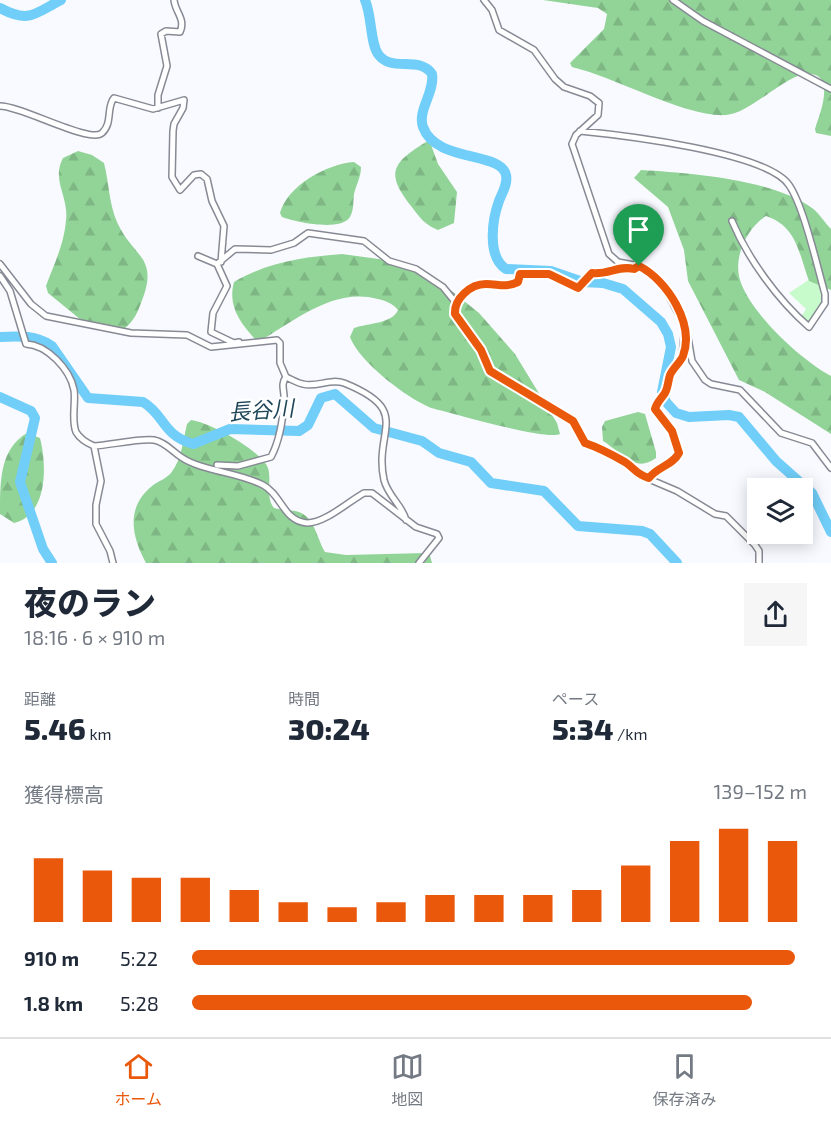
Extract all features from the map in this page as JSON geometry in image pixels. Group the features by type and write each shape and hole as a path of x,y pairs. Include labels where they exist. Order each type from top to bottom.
{"street":[{"path":"484,0 492,10 500,30 534,50 559,83 590,96 599,103 598,115 573,139 573,150 609,254 618,261 639,266 648,271 664,288 685,326 692,362 705,380 711,384 740,390 781,433 813,443 831,468"},
{"path":"673,0 703,21 831,89"},
{"path":"158,108 158,95 167,66 161,34 165,31 180,32 182,27 181,16 174,1"},
{"path":"0,106 34,113 92,136 102,133 106,128 111,102 114,98 158,108 184,100 183,108 172,131 173,181 180,190 194,175 201,174 207,179 212,201 224,226 219,263 227,286 213,313 212,332 234,343"},
{"path":"580,131 694,147 762,168 789,184 799,207 825,294 825,303 809,327 778,295 740,241 732,221"},
{"path":"219,263 235,249 272,250 294,243 308,233 364,241 389,261 416,269 443,287 456,303"},
{"path":"198,255 219,263"},
{"path":"0,264 32,304 46,316 131,333 187,336 211,347 224,348 270,340"},
{"path":"639,266 634,269 622,267 606,273 592,273 578,288 549,274 520,274 518,282 509,286 480,285 464,294 456,303 455,314 481,350 490,371 573,421 585,443 604,449 626,463 637,474 677,491 715,514 726,516 755,544 759,551 759,563"},
{"path":"0,276 10,291 25,341 45,349 54,357 73,386 76,430 86,442 94,446 155,440 182,458 231,472 265,486 274,493 288,514 305,523 315,522 368,492 407,522 437,534 439,538 418,563"},
{"path":"649,478 679,453 672,431 656,412 656,405 663,395 669,377 682,357 686,334"},
{"path":"211,347 270,340 280,343 280,363 286,377 306,385 339,382 360,392 383,409 387,418 384,479 407,522"},
{"path":"210,467 238,466 270,458 280,432 284,401 282,383 286,377"},
{"path":"94,446 101,481 96,506 96,524 110,551 113,563"}],"green space":[{"path":"543,0 831,0 831,136 816,133 815,129 824,95 824,88 819,77 810,74 799,75 738,112 726,115 692,110 572,67 570,63 604,29 607,14 598,8"},
{"path":"426,142 430,142 438,164 457,192 454,223 438,230 417,214 403,195 395,177 399,163"},
{"path":"78,151 92,155 104,163 112,208 117,222 146,266 148,276 141,303 134,318 124,329 86,324 48,293 46,286 65,229 66,212 59,181 60,166 63,158"},
{"path":"354,162 361,167 361,171 354,194 352,212 345,222 328,225 282,217 280,213 284,203 300,185 332,167"},
{"path":"641,170 730,179 775,190 812,208 831,229 831,290 809,281 791,234 766,216 753,228 743,244 738,271 746,293 765,321 806,359 831,376 831,434 765,392 739,380 688,281 684,250 668,207 634,178"},
{"path":"342,254 408,263 443,284 479,313 515,354 557,423 560,434 537,434 431,408 397,388 373,368 355,347 350,337 354,328 385,321 395,315 398,310 391,304 378,299 345,298 330,302 300,316 258,342 237,315 232,291 234,282 273,265"},
{"path":"816,275 822,301 809,324 801,317 806,309 789,293"},
{"path":"638,412 645,414 656,452 656,458 641,464 628,460 603,441 602,427 605,421"},
{"path":"191,420 210,426 234,438 264,461 268,468 271,504 274,508 299,512 309,519 325,552 346,555 425,553 430,556 432,563 146,563 137,543 135,513 143,495 175,468 187,424"},
{"path":"27,433 40,438 44,475 39,500 33,510 25,518 14,523 0,514 1,478 11,448"}],"waterway":[{"path":"0,8 10,13 26,16 61,0"},
{"path":"365,0 378,54 384,60 420,66 432,74 431,88 422,115 423,127 430,138 454,152 493,162 502,168 506,175 493,228 494,247 500,263 506,269 551,271 583,282 603,283 623,289 661,322 668,334 671,347 662,392 666,402 676,413 689,417 729,415 739,417 776,461 812,493 831,532"},
{"name":"長谷川","path":"0,337 27,337 46,342 52,346 88,398 143,402 156,413 169,430 193,444 230,429 299,431 308,425 321,398 335,394 374,428 422,441 439,453 471,462 491,483 544,491 578,526 642,531 650,534 677,563"},
{"path":"0,397 31,411 35,418 20,482 43,549 52,563"}],"route":[{"path":"639,266 655,277 664,288 685,326 686,334 682,357 669,377 667,389 655,409 672,431 679,453 673,460 654,471 649,478 637,474 629,465 604,449 585,443 573,421 501,380 490,371 481,350 455,314 458,298 464,294 485,284 509,286 518,282 520,274 549,274 578,288 592,273 606,273 622,267 637,269 639,266"}]}
